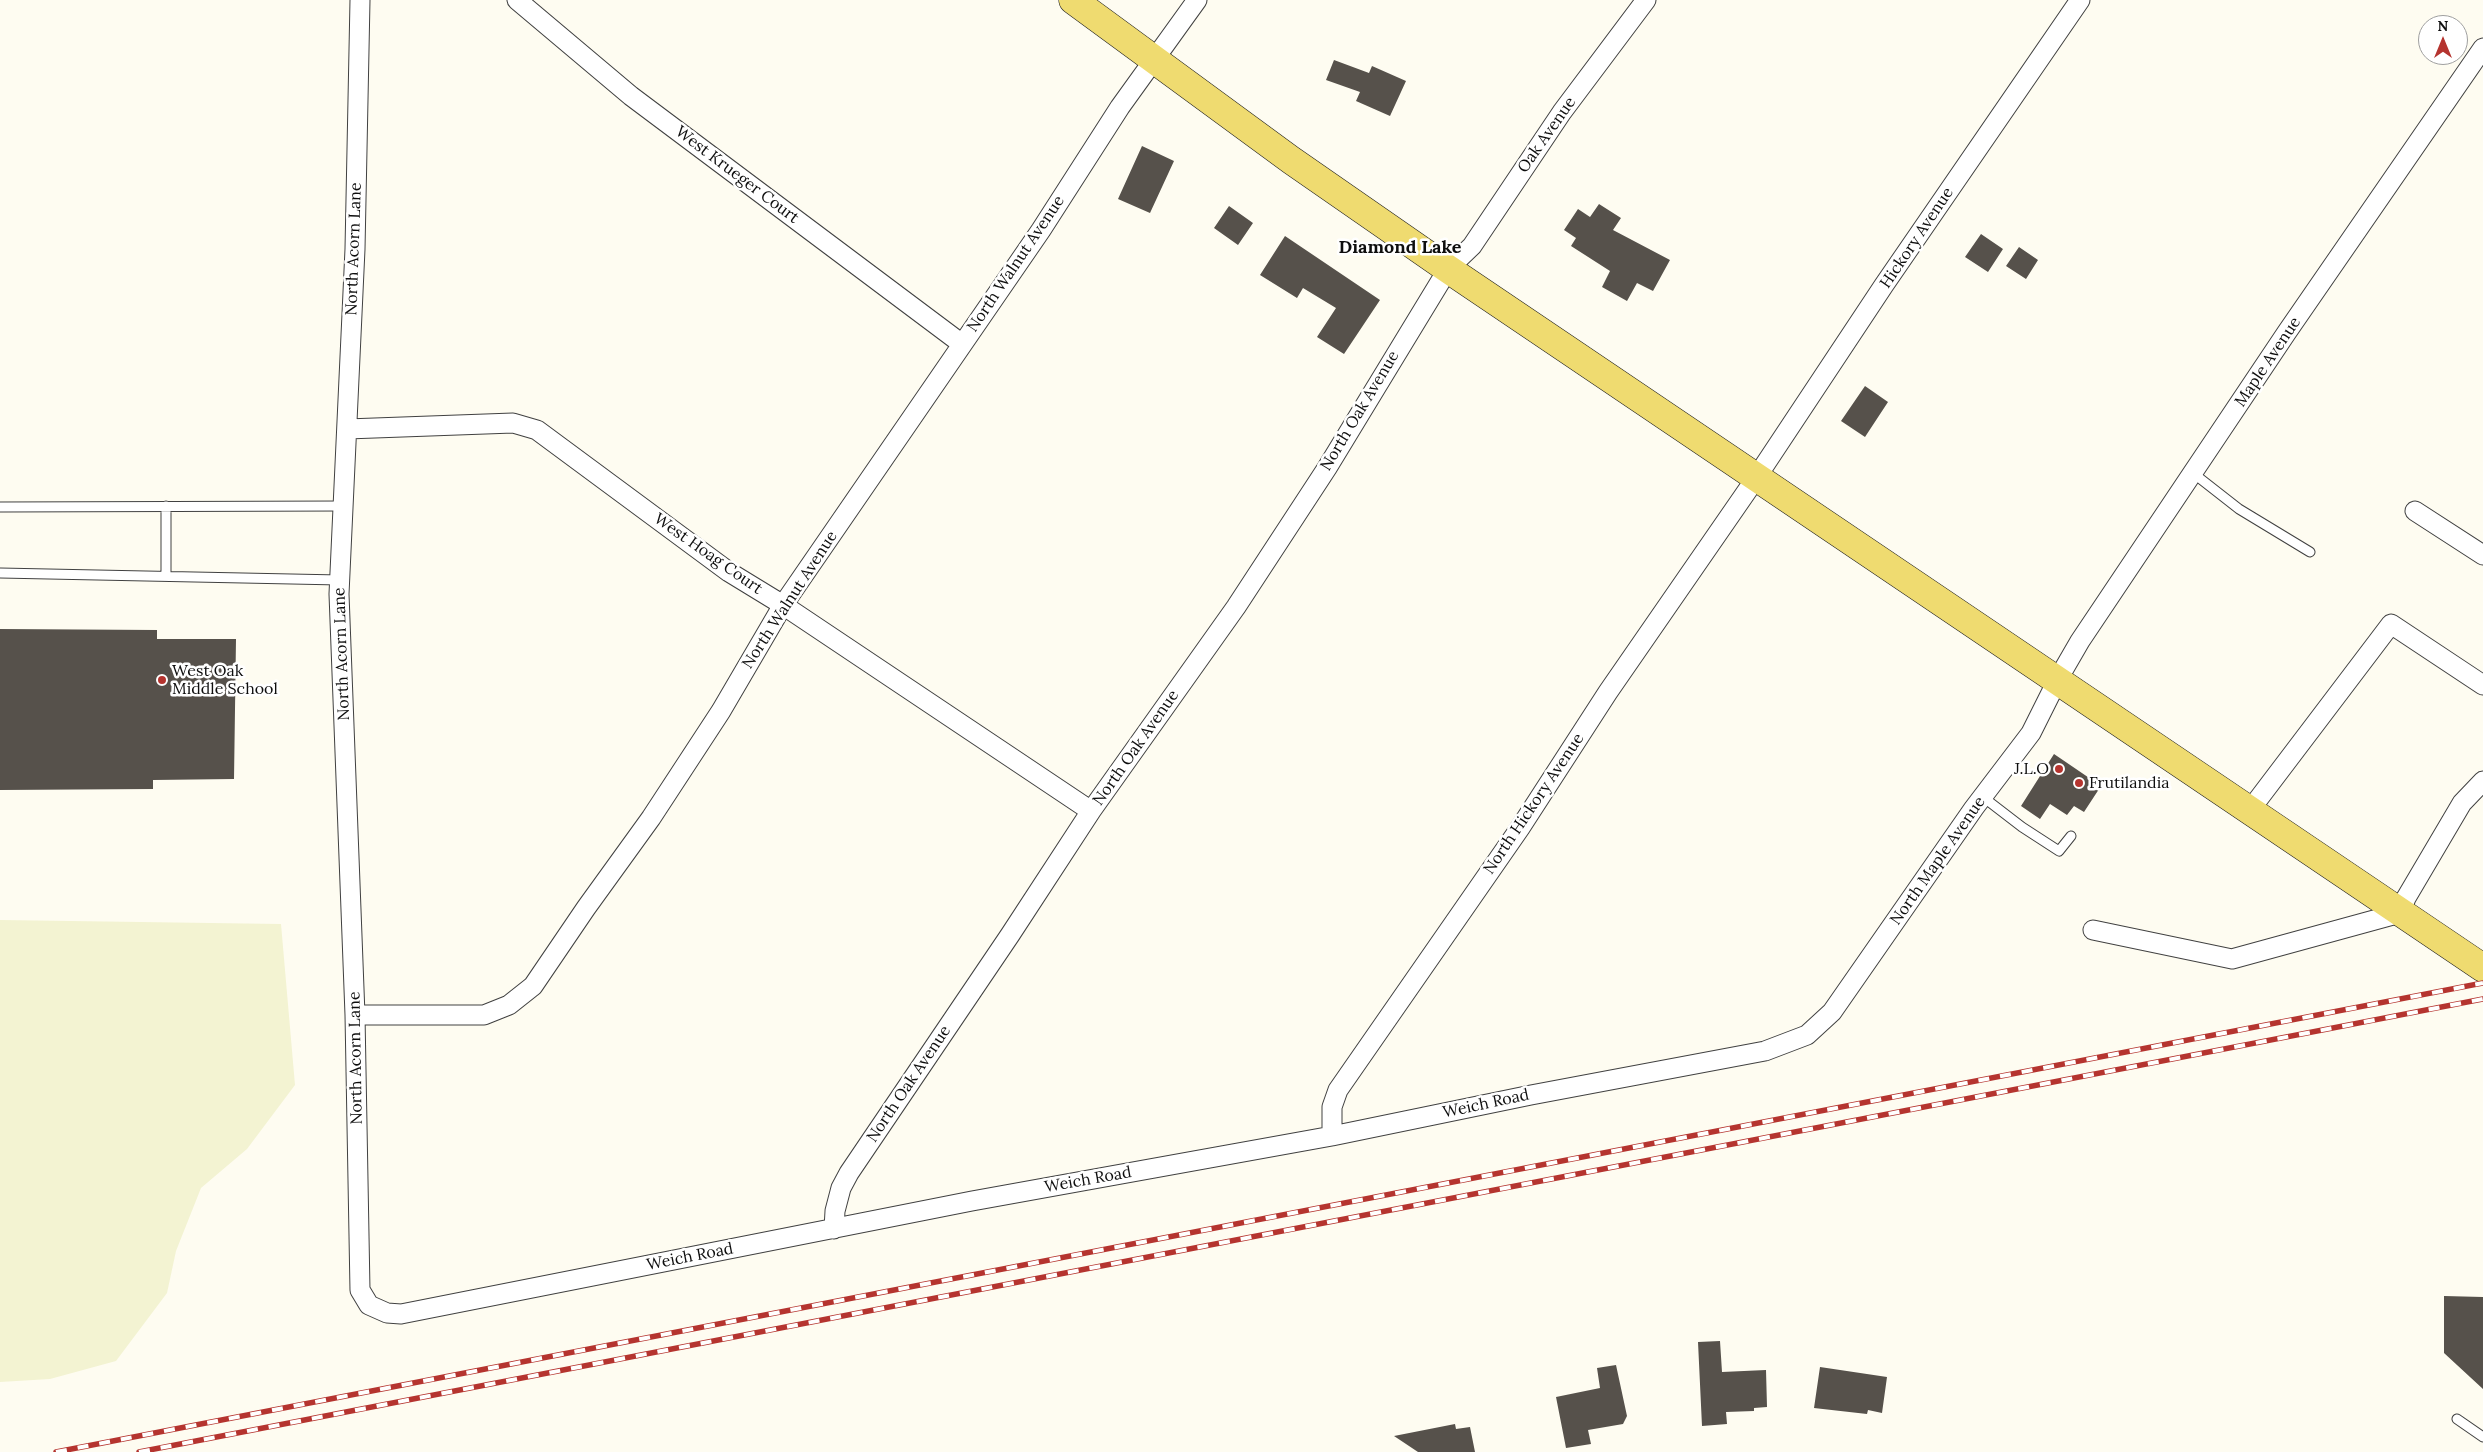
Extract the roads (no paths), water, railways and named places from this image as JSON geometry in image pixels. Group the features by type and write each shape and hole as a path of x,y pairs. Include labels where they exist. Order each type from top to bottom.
{"main road":[{"path":"1073,0 1153,60 1448,269 1756,478 2058,679 2483,968"}],"street":[{"name":"North Acorn Lane","path":"360,0 355,241 340,580 355,1015 360,1290 369,1305"},
{"name":"West Krueger Court","path":"517,0 631,96 962,344"},
{"name":"North Walnut Avenue","path":"355,1015 484,1015 509,1005 533,986 657,810 721,711 783,605 1041,230 1120,107 1197,0"},
{"name":"Oak Avenue","path":"1448,269 1472,246 1562,112 1646,0"},
{"name":"Hickory Avenue","path":"1756,478 1884,285 2080,0"},
{"name":"Maple Avenue","path":"2058,679 2080,641 2193,473 2483,48"},
{"name":"North Oak Avenue","path":"834,1230 835,1211 841,1188 848,1173 1010,935 1091,811 1242,599 1326,468 1448,269"},
{"name":"West Hoag Court","path":"347,429 513,423 537,430 729,572 783,605 1091,811"},
{"name":"North Hickory Avenue","path":"1332,1136 1332,1107 1338,1090 1520,828 1608,692 1756,478"},
{"path":"2415,511 2483,555"},
{"path":"2250,810 2391,624 2483,685"},
{"name":"North Maple Avenue","path":"1806,1035 1832,1012 1983,797 2031,733 2058,679"},
{"path":"2093,930 2232,958 2400,913 2406,898 2462,803 2483,781"},
{"name":"Weich Road","path":"369,1305 386,1313 401,1314 834,1230 972,1201 1332,1136 1531,1095 1765,1051 1806,1035"}],"lane":[{"path":"2193,473 2239,509 2310,552"},
{"path":"166,506 166,576"},
{"path":"0,507 344,506"},
{"path":"0,573 340,580"},
{"path":"1983,797 2022,827 2059,851 2070,836"},
{"path":"2457,1420 2483,1437"}],"railway":[{"path":"56,1452 2483,983"},
{"path":"139,1452 2483,999"}],"place":[{"name":"West Oak Middle School","path":"162,680"},
{"name":"J.L.O","path":"2059,769"},
{"name":"Frutilandia","path":"2079,783"}],"district":[{"name":"Diamond Lake","path":"1400,248"}]}
